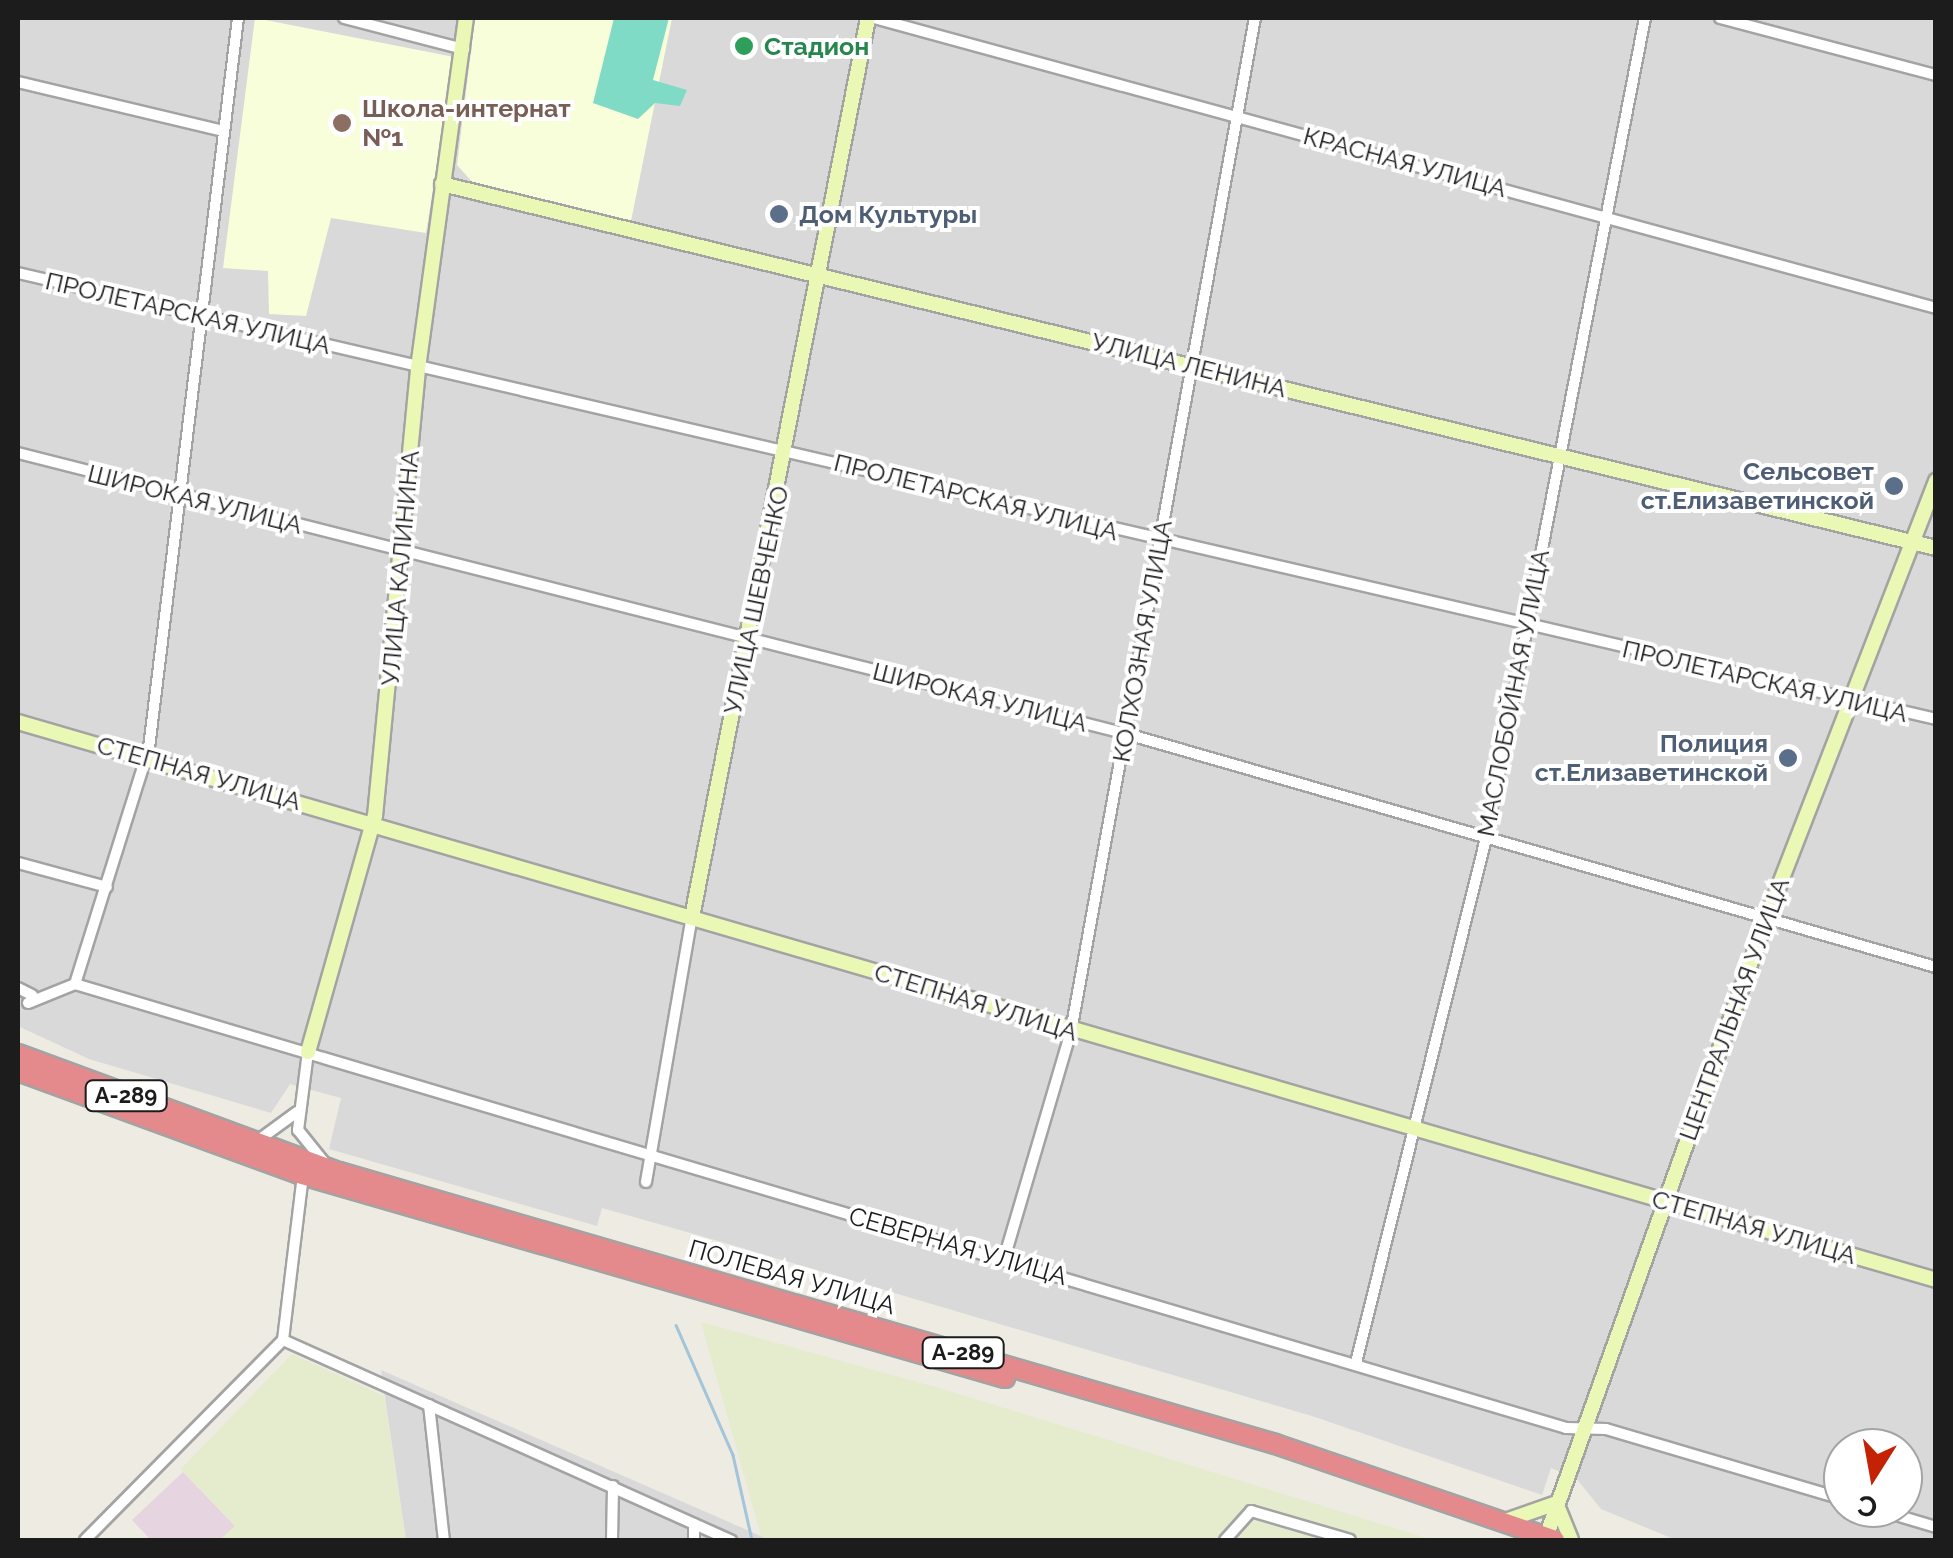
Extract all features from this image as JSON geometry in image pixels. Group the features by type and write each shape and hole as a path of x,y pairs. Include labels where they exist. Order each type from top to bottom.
{"highway":[{"name":"ПОЛЕВАЯ УЛИЦА","path":"18,1054 235,1137 340,1172 1275,1444 1549,1539"},
{"name":"ПОЛЕВАЯ УЛИЦА","path":"18,1071 304,1175 1272,1454 1522,1540"}],"street":[{"path":"18,988 30,999 75,984 145,757 197,314 238,18"},
{"path":"344,18 464,50"},
{"name":"УЛИЦА КАЛИНИНА","path":"298,1111 308,1052 374,825 418,368 466,18"},
{"name":"КРАСНАЯ УЛИЦА","path":"871,18 1606,214 1936,308"},
{"name":"УЛИЦА ШЕВЧЕНКО","path":"646,1182 646,1155 692,917 871,18"},
{"name":"КОЛХОЗНАЯ УЛИЦА","path":"1004,1259 1071,1031 1127,734 1232,117 1255,18"},
{"name":"МАСЛОБОЙНАЯ УЛИЦА","path":"1356,1363 1417,1130 1486,838 1556,455 1644,18"},
{"path":"1720,18 1936,75"},
{"path":"18,82 223,131"},
{"name":"УЛИЦА ЛЕНИНА","path":"442,184 1936,548"},
{"name":"ПРОЛЕТАРСКАЯ УЛИЦА","path":"18,273 787,450 1526,628 1936,719"},
{"name":"ШИРОКАЯ УЛИЦА","path":"18,453 1127,734 1936,967"},
{"name":"ЦЕНТРАЛЬНАЯ УЛИЦА","path":"1549,1539 1560,1498 1767,916 1936,481"},
{"name":"СТЕПНАЯ УЛИЦА","path":"18,722 1936,1280"},
{"path":"18,863 107,888"},
{"name":"СЕВЕРНАЯ УЛИЦА","path":"75,984 1356,1363 1823,1494"},
{"path":"235,1137 270,1136 298,1111"},
{"name":"А-289","path":"298,1111 302,1141 340,1172"},
{"path":"85,1540 283,1340 304,1175"},
{"path":"283,1340 731,1540"},
{"path":"429,1405 444,1540"},
{"path":"612,1540 613,1486"},
{"path":"1498,1520 1533,1518 1560,1498 1571,1540"},
{"path":"1225,1540 1251,1511 1350,1540"},
{"path":"694,1524 694,1540"}],"shaded area":[{"path":"18,18 1935,18 1935,1540 1676,1540 1601,1509 1576,1478 1551,1468 1542,1495 1312,1416 694,1234 602,1208 597,1226 329,1149 341,1098 290,1084 271,1113 89,1059 20,1027"},
{"name":"Школа-интернат №1","path":"255,18 454,57 426,233 331,218 306,316 269,314 268,271 223,268"},
{"path":"475,18 672,18 631,221 475,185 457,165"},
{"path":"614,18 669,18 653,80 687,90 680,106 655,103 638,119 593,103"},
{"path":"701,1322 946,1390 1433,1540 770,1540 761,1536"},
{"path":"292,1354 384,1396 406,1540 220,1540 235,1526 181,1469"},
{"path":"381,1370 770,1540 406,1540"},
{"path":"183,1472 235,1526 220,1540 151,1540 132,1520"}],"waterway":[{"path":"676,1325 733,1455 752,1540"}],"place":[{"name":"Стадион","path":"744,46"},
{"name":"Школа-интернат №1","path":"342,123"},
{"name":"Дом Культуры","path":"779,214"},
{"name":"Сельсовет ст.Елизаветинской","path":"1894,486"},
{"name":"Полиция ст.Елизаветинской","path":"1788,758"}]}
